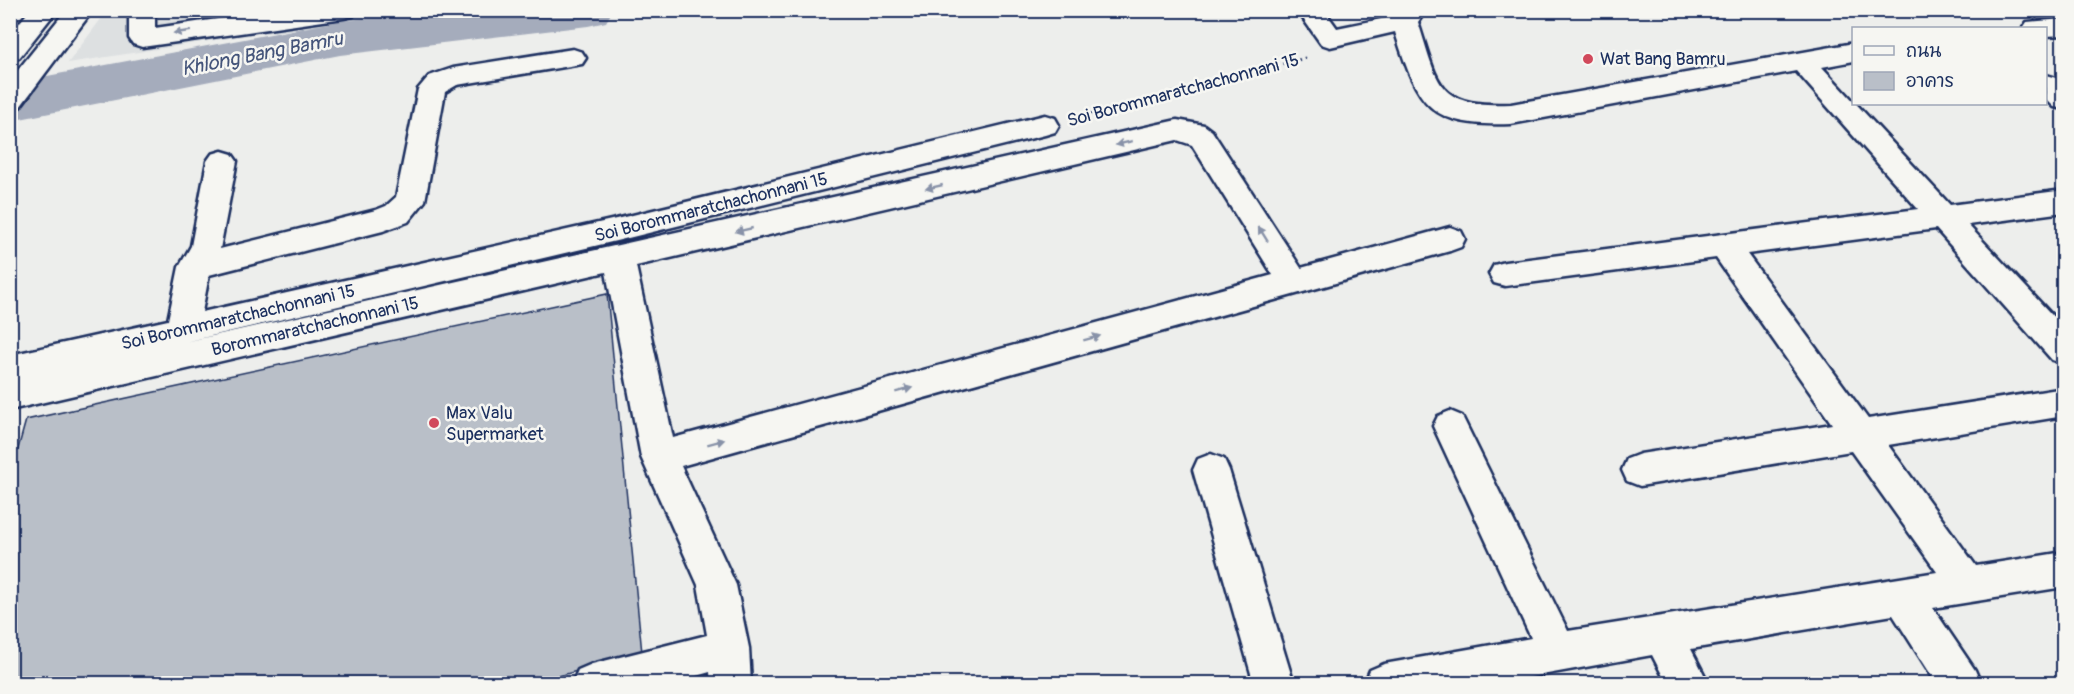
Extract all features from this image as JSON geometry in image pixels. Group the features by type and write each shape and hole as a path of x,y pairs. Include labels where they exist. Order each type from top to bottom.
{"street":[{"path":"10,52 45,10"},
{"path":"10,100 80,10"},
{"path":"142,10 142,38 344,10"},
{"path":"1310,10 1330,39 1409,16 1430,95 1444,105 1463,113 1483,117 1511,114 1852,52"},
{"path":"2047,28 2064,27"},
{"path":"207,258 383,220 397,214 410,201 432,89 439,82 573,58"},
{"path":"1801,60 2064,351"},
{"path":"2047,85 2064,100"},
{"name":"Soi Borommaratchachonnani 15","path":"10,369 616,230 1046,125"},
{"name":"Borommaratchachonnani 15","path":"10,396 1186,130 1202,138 1294,283"},
{"path":"195,328 222,160"},
{"path":"1505,274 2064,201"},
{"path":"659,457 1450,239"},
{"path":"1723,245 1968,585"},
{"path":"592,684 730,666 717,585 700,543 659,457 620,257"},
{"path":"1640,470 2064,402"},
{"path":"1450,426 1558,652"},
{"path":"1210,470 1275,684"},
{"path":"1408,682 1558,652 2064,568"},
{"path":"1903,596 1961,684"},
{"path":"1662,635 1689,684"}],"path":[{"name":"Soi Borommaratchachonnani 15","path":"1046,125 1317,54"}],"shaded area":[{"path":"107,11 479,11 254,34 68,63"}],"building":[{"path":"607,294 642,653 530,684 10,684 10,478 26,420"}],"waterway":[{"name":"Khlong Bang Bamru","path":"10,102 340,38 588,10"}],"place":[{"name":"Wat Bang Bamru","path":"1588,59"},
{"name":"Max Valu Supermarket","path":"434,423"}]}
